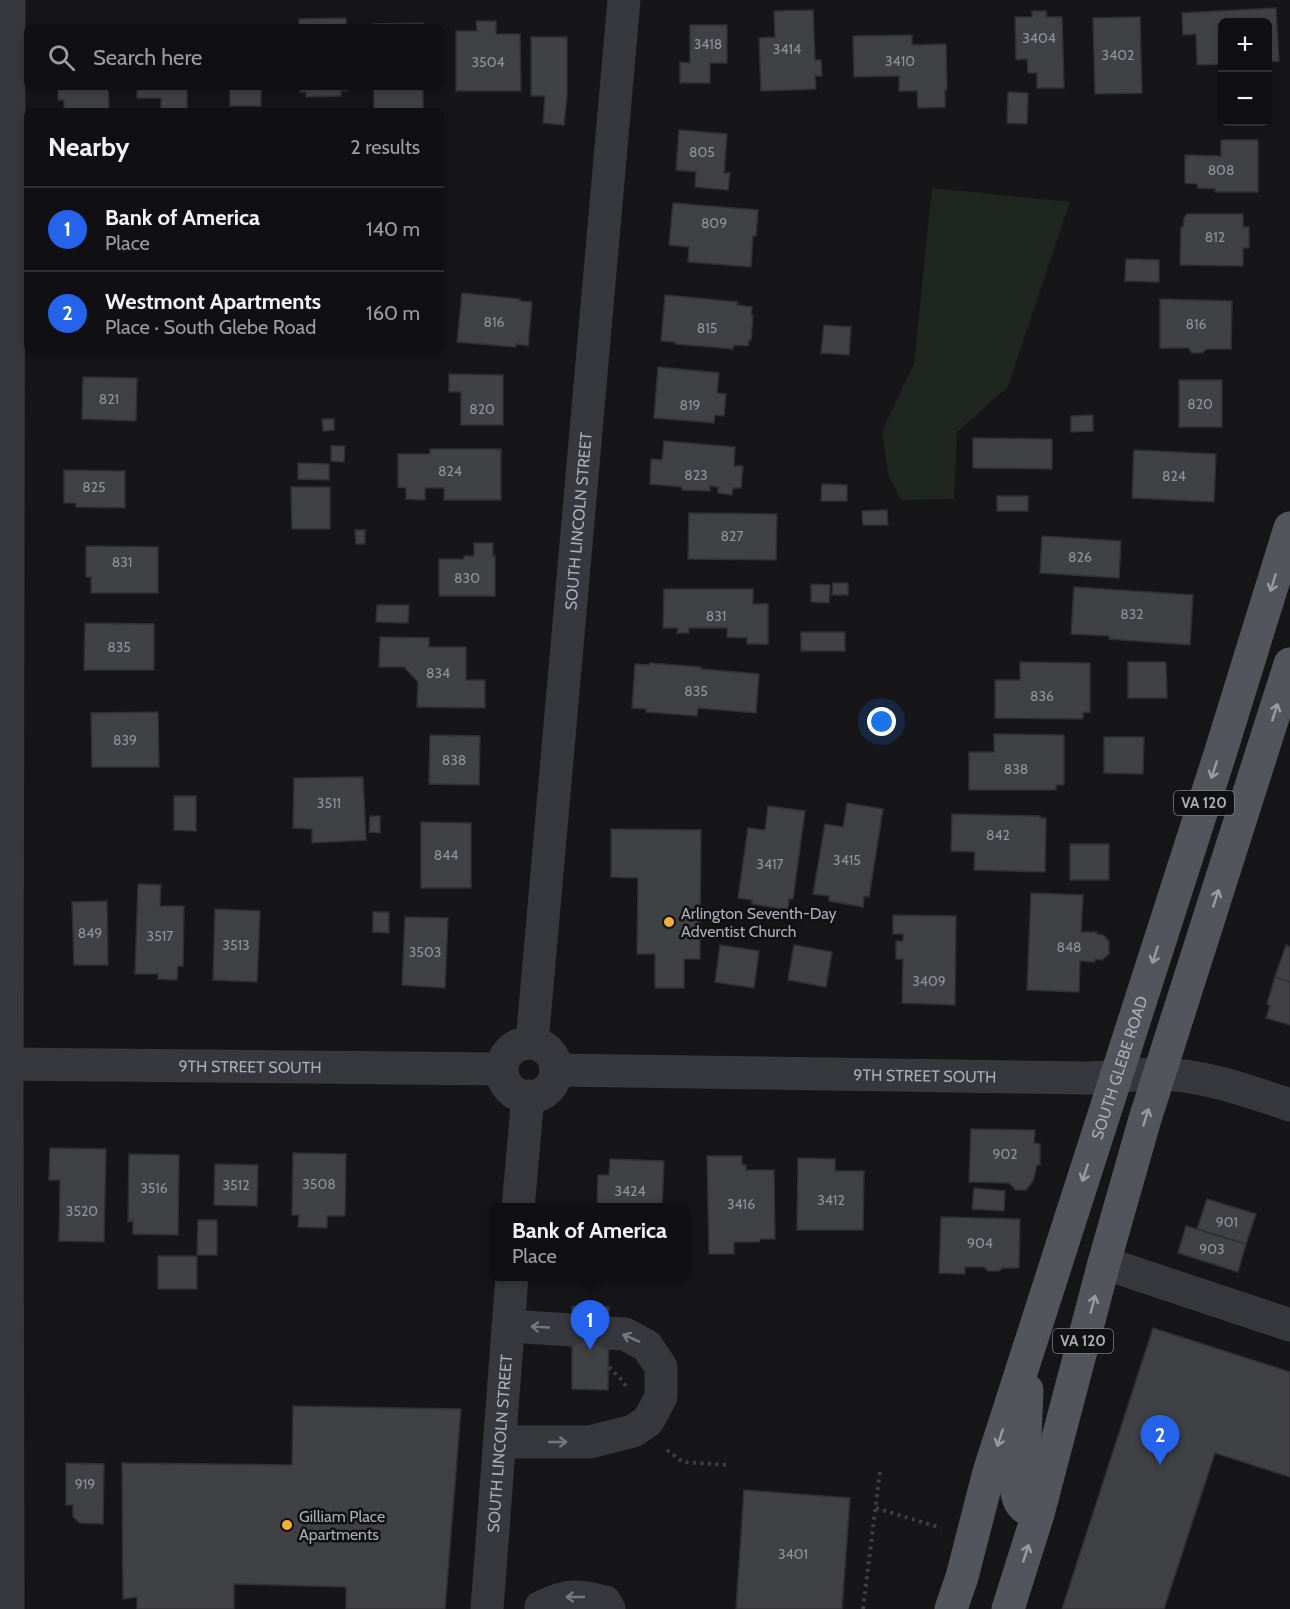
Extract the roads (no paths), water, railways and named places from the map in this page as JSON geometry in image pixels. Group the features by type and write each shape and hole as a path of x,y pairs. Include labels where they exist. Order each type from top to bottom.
{"main road":[{"name":"SOUTH GLEBE ROAD","path":"951,1609 962,1577 989,1472 1290,528"},
{"name":"VA 120","path":"1008,1609 1038,1514 1104,1263 1160,1074 1290,664"},
{"path":"1029,1347 1024,1445 1017,1492 1018,1499 1024,1508 1038,1514"}],"street":[{"path":"6,1596 4,1064 9,0"},
{"name":"SOUTH LINCOLN STREET","path":"532,1043 624,0"},
{"path":"532,1043 540,1045 552,1055 556,1070 554,1079 544,1092 536,1096 520,1095 507,1084 502,1069 508,1053 515,1047 532,1043"},
{"name":"9TH STREET SOUTH","path":"4,1064 502,1069"},
{"name":"9TH STREET SOUTH","path":"556,1070 1116,1077 1160,1074 1199,1078 1233,1086 1290,1105"},
{"path":"518,1203 528,1096"},
{"path":"1104,1263 1290,1324"},
{"name":"SOUTH LINCOLN STREET","path":"487,1609 512,1281"},
{"path":"508,1326 572,1330"},
{"path":"500,1442 590,1442 633,1431 648,1421 662,1397 661,1367 647,1346 625,1334 608,1333"},
{"path":"541,1609 561,1598 580,1596 605,1602 609,1609"}],"place":[{"name":"Arlington Seventh-Day Adventist Church","path":"669,922"},
{"name":"Bank of America","path":"590,1350"},
{"name":"Westmont Apartments","path":"1160,1465"},
{"name":"Gilliam Place Apartments","path":"287,1525"}]}
